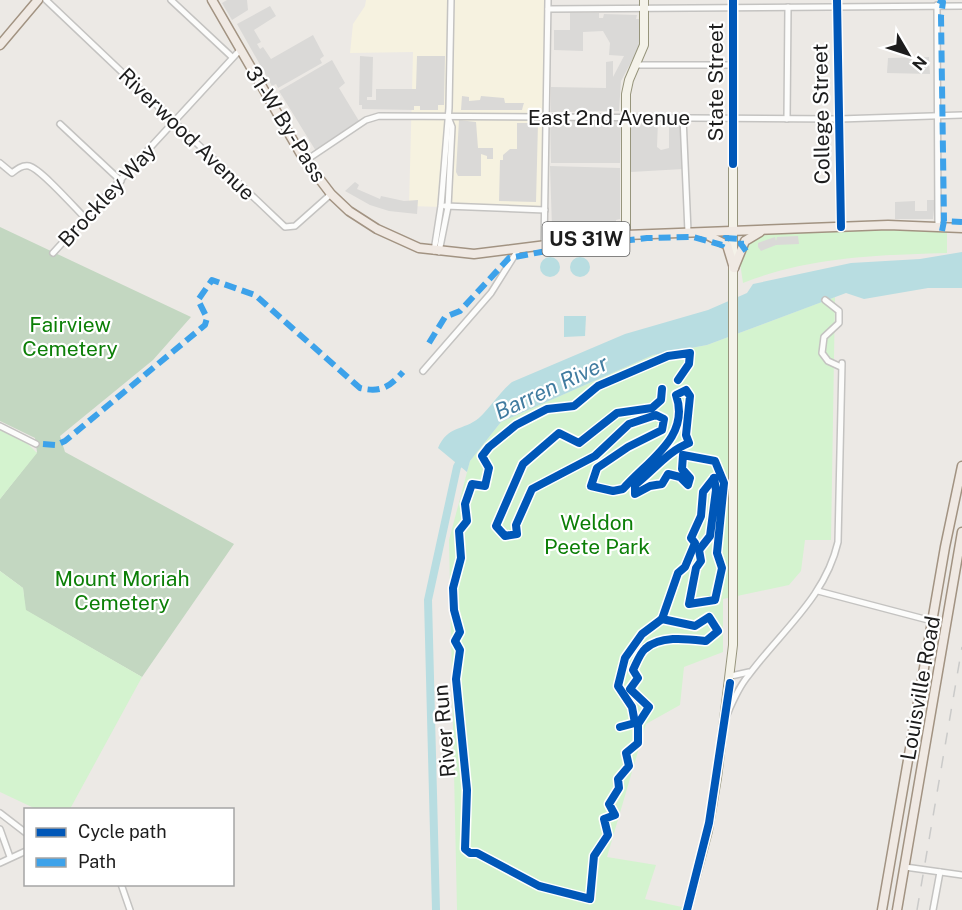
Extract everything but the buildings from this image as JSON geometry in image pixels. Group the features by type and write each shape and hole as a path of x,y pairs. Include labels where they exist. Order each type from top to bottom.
{"main road":[{"path":"0,45 35,1"},
{"name":"31-W By-Pass","path":"215,1 240,50 305,161 331,194 349,211 377,230 404,242 437,251 474,254 626,235 733,230"},
{"name":"US 31W","path":"733,230 841,226 962,228"},
{"path":"734,271 745,241 750,236 772,229"},
{"path":"699,231 723,241 729,249 734,271"},
{"name":"Louisville Road","path":"882,910 932,621 962,466"},
{"name":"Louisville Road","path":"897,910 962,532"},
{"path":"932,621 947,625"},
{"path":"890,865 905,867"}],"street":[{"name":"Riverwood Avenue","path":"46,0 285,227 293,227 331,194"},
{"path":"171,0 232,57"},
{"path":"437,251 445,206 452,127 448,116 451,0"},
{"path":"544,246 548,0"},
{"path":"548,9 645,4 733,3 788,7 837,3 962,6"},
{"name":"State Street","path":"687,910 708,829 731,676 734,583 733,3"},
{"name":"College Street","path":"837,3 841,226"},
{"path":"626,235 628,83 644,45 645,4"},
{"path":"937,5 938,226"},
{"path":"787,119 788,7"},
{"name":"Brockley Way","path":"53,253 240,50"},
{"path":"636,65 733,65"},
{"name":"East 2nd Avenue","path":"305,161 370,118 448,116 839,119 962,115"},
{"path":"683,117 688,232"},
{"path":"60,123 121,181"},
{"path":"0,163 12,173 21,166 29,166 43,174 86,219"},
{"path":"445,206 545,210"},
{"path":"423,371 494,290 518,250"},
{"path":"726,718 738,692 752,670 818,591 830,569 838,542 842,365 828,362 822,353 824,338 839,323 838,312 825,300"},
{"path":"0,426 36,444"},
{"path":"818,591 932,621"},
{"path":"731,676 744,675 752,670"},
{"path":"0,813 24,831"},
{"path":"0,829 10,857"},
{"path":"0,862 24,851"},
{"path":"905,867 962,875"},
{"path":"933,910 940,872"},
{"path":"121,886 130,910"}],"shaded area":[{"path":"227,0 247,0 248,10 232,20 222,3"},
{"path":"366,0 547,0 545,210 409,206 413,52 350,53 353,24 365,6"},
{"path":"270,6 276,16 254,30 261,42 257,44 260,49 263,47 271,59 313,35 324,56 320,59 322,63 278,88 276,84 272,86 237,24"},
{"path":"570,13 599,13 599,18 603,18 604,14 637,15 636,19 640,19 639,47 621,81 619,111 551,112 551,87 606,88 606,62 613,61 613,77 624,56 609,55 610,43 603,31 583,32 583,51 554,50 554,30 570,30"},
{"path":"360,56 373,57 372,97 367,97 367,100 376,100 376,89 416,89 417,56 445,56 444,105 438,105 438,110 420,110 420,106 414,106 414,110 362,109 362,105 359,105"},
{"path":"929,57 930,74 887,73 888,58"},
{"path":"332,60 345,83 339,88 359,121 316,151 279,91"},
{"path":"462,96 469,97 469,101 480,100 481,96 504,98 505,103 524,103 522,110 461,110"},
{"path":"459,120 476,122 478,148 493,148 493,159 487,159 487,156 481,154 481,176 458,176 456,172"},
{"path":"550,120 621,120 620,163 551,163"},
{"path":"631,120 658,121 657,147 661,150 669,148 669,121 682,121 683,169 631,172"},
{"path":"517,123 538,123 536,202 499,201 500,160 503,160 503,155 510,149 517,149"},
{"path":"550,166 620,168 620,219 616,220 616,224 558,232 557,228 552,228"},
{"path":"355,182 359,185 357,189 380,199 381,196 404,201 418,200 417,214 389,211 370,205 345,191"},
{"path":"927,200 935,200 933,219 895,219 895,202 915,201 915,211 927,211"},
{"path":"798,236 799,244 776,245 761,251 758,247 758,243 775,237 776,241 777,237"}],"green space":[{"path":"0,227 191,317 153,360 60,436 65,452 234,544 142,677 25,610 23,588 0,571 0,499 37,452 35,438 0,421"},
{"path":"889,229 947,231 947,253 843,259 792,268 743,283 740,263 749,239 776,233"},
{"name":"Weldon Peete Park","path":"835,297 831,540 805,540 801,571 789,585 723,599 723,652 684,667 680,705 646,724 607,857 656,865 645,899 682,907 681,910 457,910 449,540 470,461 501,422 653,355 707,345"},
{"path":"0,430 28,444 37,453 0,499"},
{"path":"0,571 23,588 26,610 142,677 71,808 34,808 0,792"}],"water":[{"path":"962,252 962,288 928,288 864,299 846,293 707,345 653,355 501,422 470,461 467,472 438,448 446,435 479,418 512,382 625,334 708,310 747,293 753,284 851,263 920,259"},
{"path":"550,257 557,260 560,267 557,274 550,277 543,274 540,267 543,260"},
{"path":"580,257 587,260 590,267 587,274 580,277 573,274 570,267 573,260"},
{"path":"564,316 586,316 585,336 564,337"}],"waterway":[{"name":"Barren River","path":"436,910 428,600 457,467 463,456"}],"railway":[{"path":"917,910 962,647"}],"marked path":[{"path":"938,0 943,2 941,16 944,221"},
{"path":"942,231 944,221 962,222"},
{"path":"429,343 445,317 460,311 509,258 568,247 647,238 693,237 722,245 725,238 741,239 741,244 746,251"},
{"path":"43,444 56,445 65,441 205,325 207,318 198,300 212,280 255,295 360,388 374,390 384,388 403,372"}],"cycle path":[{"path":"733,0 733,164"},
{"path":"837,0 841,227"},
{"name":"River Run","path":"678,380 689,364 690,353 668,356 598,386 574,406 547,409 516,425 489,447 482,456 489,468 485,486 472,484 465,504 467,521 459,531 461,558 453,588 454,610 460,632 455,641 460,650 456,679 467,790 465,849 470,853 477,853 539,886 590,899 594,856 608,835 604,819 615,815 609,804 619,788 618,779 629,766 626,753 638,743 638,724 649,707 630,689 638,678 633,670 641,653 651,645 666,640 706,641 718,631 709,617 695,626 662,619 678,573 685,567 695,543 691,538 701,516 703,492 714,478"},
{"path":"662,389 661,400 652,408 617,413 579,443 559,433 523,464 496,526 505,536 517,534 516,525 532,489 595,456 629,424 656,415 664,419 662,430 628,447 597,468 591,486 613,491 623,489 672,436 679,410 676,395 686,390 690,396 686,435 689,443 667,456 635,485 635,494 650,486 662,484 668,474 680,477 688,485 690,478 682,469 683,455 715,461 724,483 717,553 722,568 715,600 689,604 696,568 701,561 699,550 710,536 716,490 714,478"},
{"path":"620,727 635,723 632,707 618,686 625,658 642,634 662,619"},
{"path":"687,910 709,823 730,683"}],"park label":[{"name":"Fairview Cemetery","path":"70,336"},
{"name":"Mount Moriah Cemetery","path":"122,590"}]}
